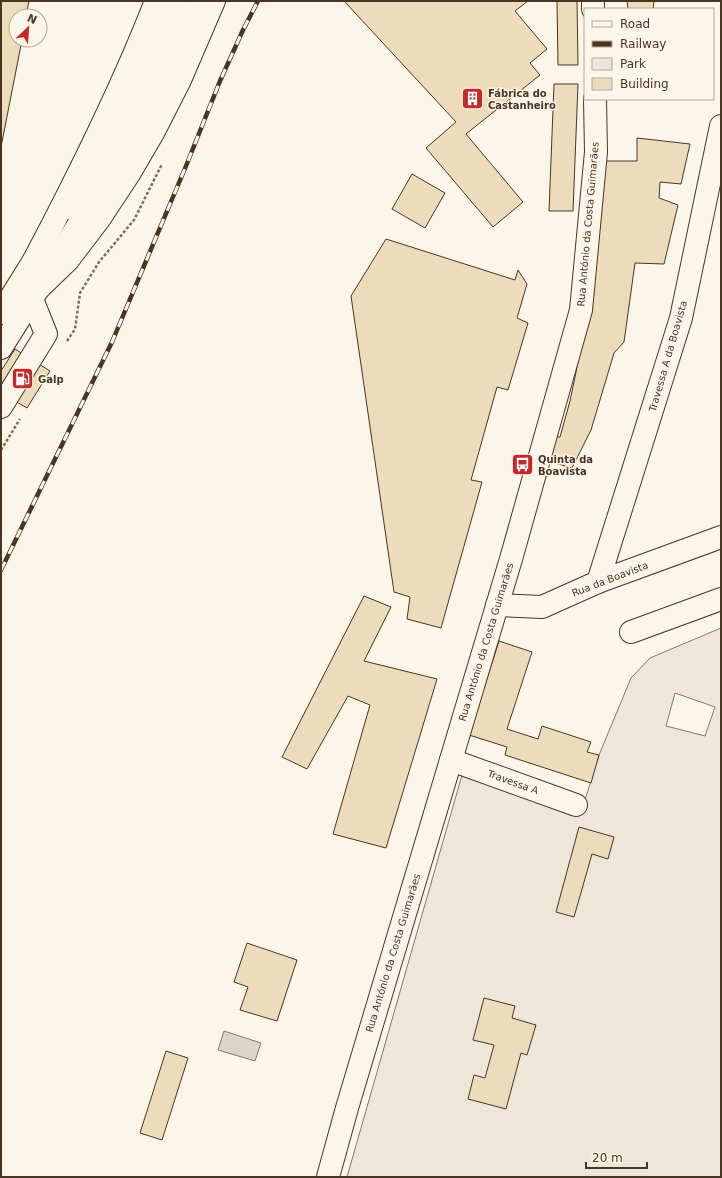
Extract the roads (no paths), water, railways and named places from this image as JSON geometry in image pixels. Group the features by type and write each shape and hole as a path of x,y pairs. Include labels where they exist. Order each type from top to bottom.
{"main road":[{"path":"1,348 33,262 110,112 156,1"},
{"path":"33,262 100,162 127,115 151,64 174,1"},
{"path":"22,292 116,165 166,73 197,1"},
{"path":"1,312 22,292 68,260 100,218 129,174 153,133 180,80 214,1"},
{"name":"Rua António da Costa Guimarães","path":"328,1177 349,1100 497,605 581,310 596,152 595,100"},
{"name":"Travessa A da Boavista","path":"598,582 681,318 721,126"},
{"path":"1,407 46,334 22,292"},
{"name":"Rua da Boavista","path":"497,605 542,607 598,582 721,537"},
{"path":"631,632 721,598"},
{"name":"Travessa A","path":"451,760 576,805"}],"railway":[{"path":"1,570 112,342 220,81 258,1"}],"place":[{"name":"Fábrica do Castanheiro","path":"472,99"},
{"name":"Galp","path":"23,379"},
{"name":"Quinta da Boavista","path":"522,465"}]}
